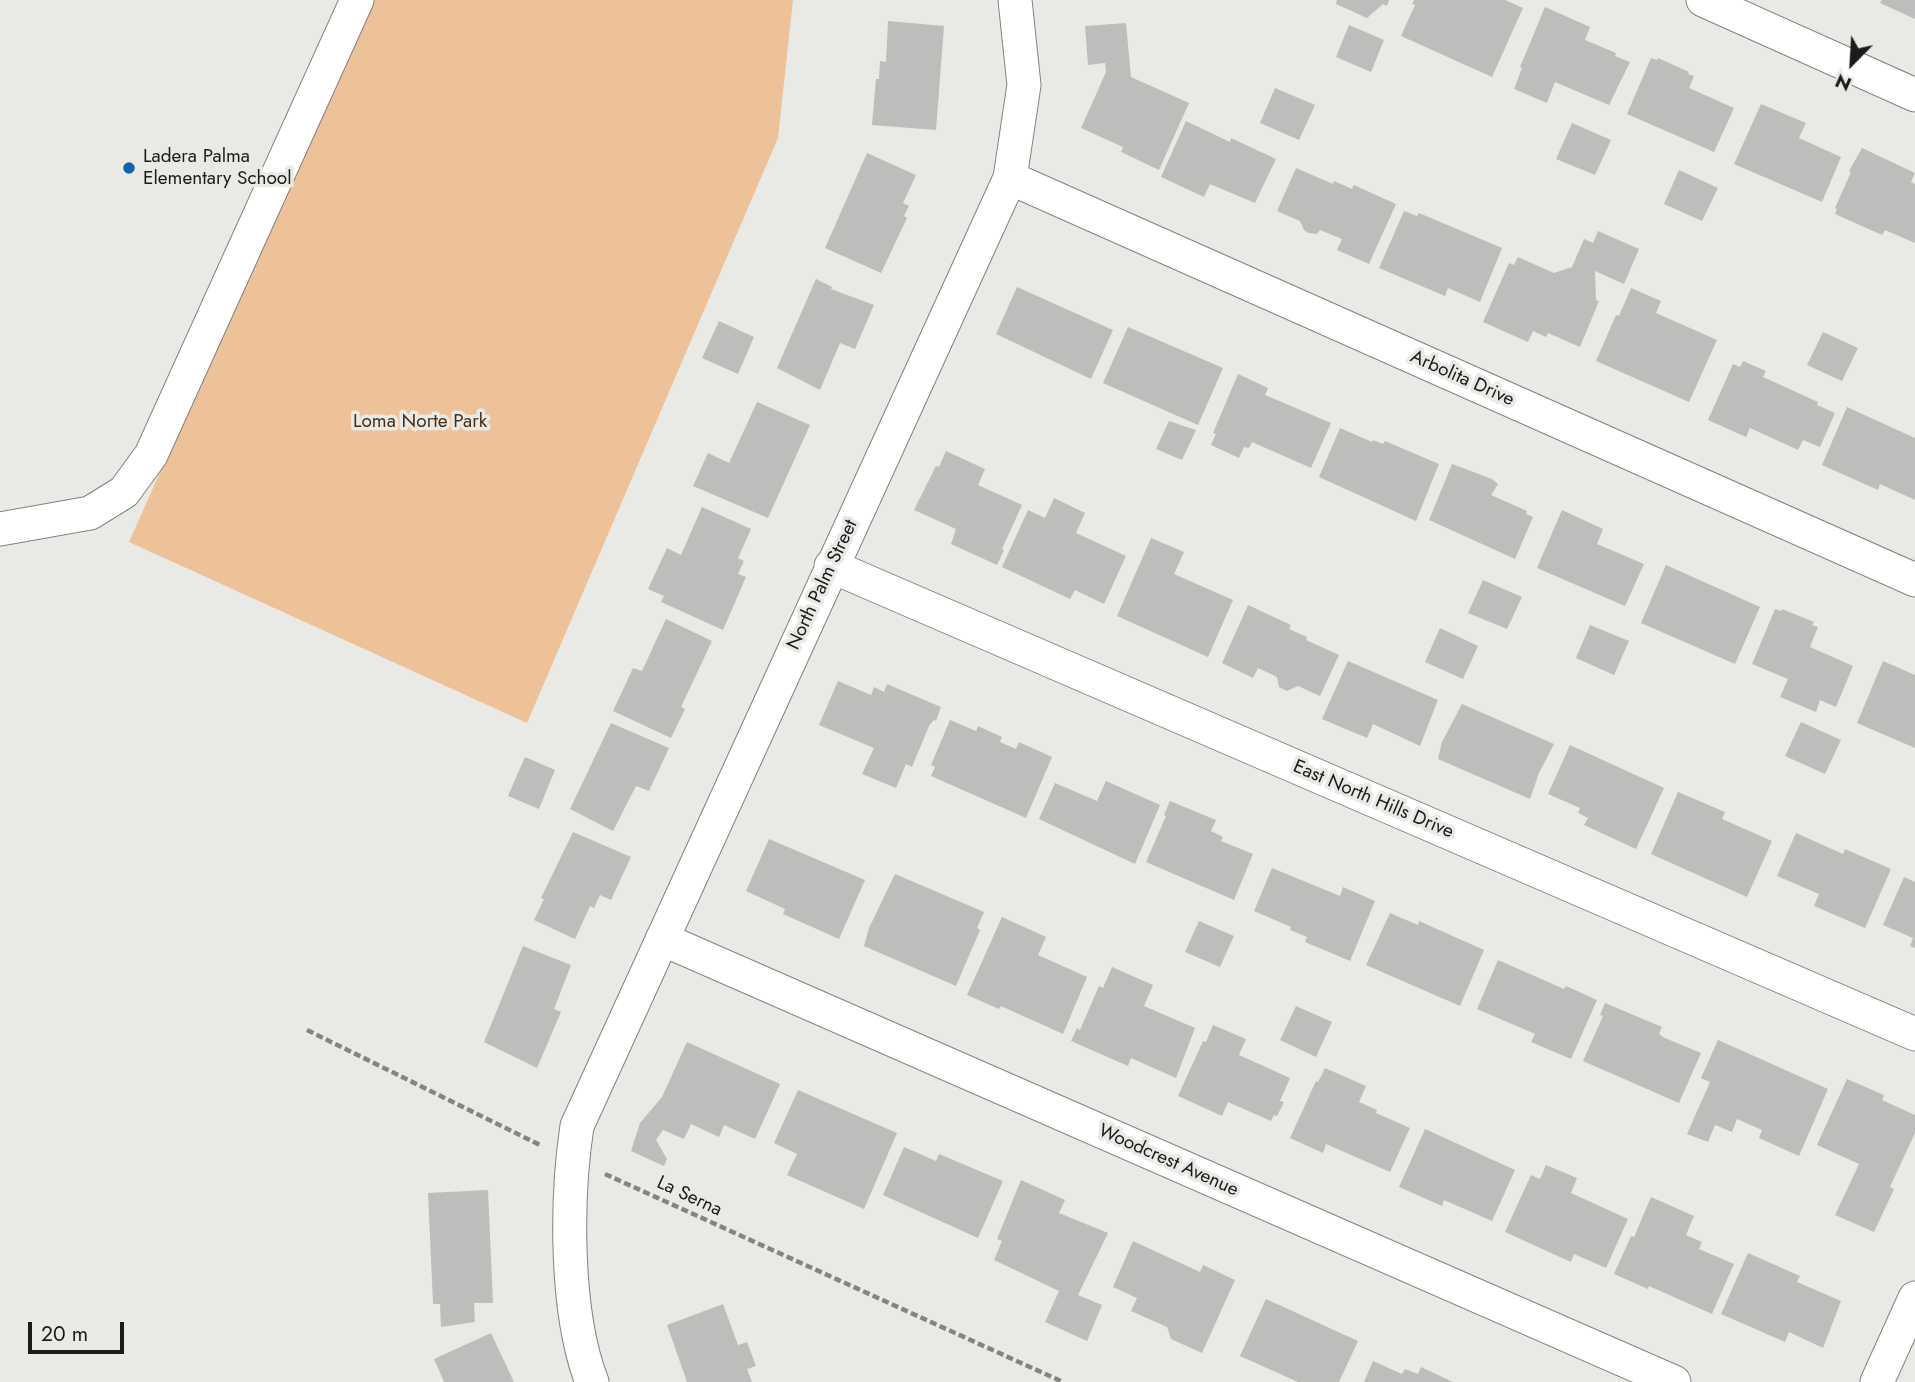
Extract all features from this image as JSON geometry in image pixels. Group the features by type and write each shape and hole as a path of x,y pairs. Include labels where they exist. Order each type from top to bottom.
{"street":[{"path":"0,530 90,513 124,492 151,455 357,0"},
{"name":"North Palm Street","path":"592,1382 583,1357 570,1258 572,1159 576,1126 1010,178 1024,85 1015,0"},
{"path":"1703,0 1915,95"},
{"name":"Arbolita Drive","path":"1010,178 1915,580"},
{"name":"East North Hills Drive","path":"831,566 1915,1034"},
{"name":"Woodcrest Avenue","path":"662,939 1674,1382"},
{"path":"1877,1382 1915,1298"}],"path":[{"name":"La Serna","path":"307,1030 511,1132 1063,1382"}],"green space":[{"name":"Loma Norte Park","path":"370,0 793,0 778,138 527,723 129,542"}],"building":[{"path":"1337,0 1389,0 1387,6 1383,4 1367,18 1336,4"},
{"path":"1414,0 1505,0 1523,8 1492,77 1401,36 1415,5 1412,4"},
{"path":"1882,0 1915,0 1915,19 1880,3"},
{"path":"1545,7 1590,27 1585,40 1630,62 1609,105 1555,82 1547,103 1514,89 1522,68 1520,67"},
{"path":"888,21 944,26 936,130 872,125 880,61 886,62"},
{"path":"1126,23 1131,77 1189,103 1159,170 1121,152 1123,147 1081,128 1106,72 1105,63 1088,65 1085,26"},
{"path":"1349,25 1384,40 1371,72 1336,57"},
{"path":"1651,58 1658,58 1689,72 1688,74 1694,76 1689,88 1734,108 1714,152 1627,114"},
{"path":"1275,88 1315,105 1299,140 1260,123"},
{"path":"1761,104 1806,123 1799,138 1841,157 1822,202 1734,164"},
{"path":"1186,121 1230,142 1231,138 1276,159 1255,203 1210,184 1204,197 1161,177"},
{"path":"1572,123 1611,140 1595,175 1556,159"},
{"path":"1862,148 1915,173 1911,182 1915,184 1915,243 1885,230 1882,235 1835,214 1835,208 1851,172 1849,171"},
{"path":"867,153 916,175 903,203 909,206 904,216 907,218 881,273 825,248"},
{"path":"1296,168 1333,184 1334,181 1352,189 1354,185 1396,204 1369,264 1337,250 1342,239 1320,230 1317,234 1308,233 1300,221 1277,211"},
{"path":"1679,170 1718,188 1702,221 1664,204"},
{"path":"1404,211 1417,216 1419,213 1502,248 1480,302 1448,288 1445,296 1379,268"},
{"path":"1598,231 1639,249 1624,284 1595,271 1596,300 1599,301 1580,347 1548,333 1546,337 1533,331 1528,342 1483,322 1509,263 1514,265 1518,257 1554,273 1572,267 1584,239 1593,243"},
{"path":"816,279 832,287 831,289 874,305 855,349 840,343 820,390 777,368"},
{"path":"1017,287 1113,330 1091,379 996,334"},
{"path":"1631,288 1661,301 1656,313 1717,340 1689,402 1596,361"},
{"path":"719,321 754,337 738,374 702,358"},
{"path":"1128,327 1223,368 1198,425 1103,383"},
{"path":"1823,332 1858,348 1842,381 1807,365"},
{"path":"1743,361 1766,371 1763,377 1818,402 1817,405 1835,413 1820,447 1803,440 1798,450 1750,428 1746,437 1708,420 1733,364 1740,367"},
{"path":"1238,374 1268,388 1265,395 1331,423 1311,468 1252,442 1249,448 1244,447 1239,458 1211,445 1216,434 1213,433"},
{"path":"757,402 810,425 768,518 693,486 708,453 729,463"},
{"path":"1847,407 1915,438 1915,500 1880,484 1878,490 1822,465"},
{"path":"1169,421 1196,430 1182,460 1156,449"},
{"path":"1340,428 1372,442 1373,440 1383,444 1385,441 1439,464 1416,521 1319,477"},
{"path":"946,451 985,469 978,485 1022,505 997,565 951,544 956,529 914,510"},
{"path":"1452,464 1492,479 1498,484 1491,495 1527,511 1526,514 1533,517 1515,559 1429,520"},
{"path":"1054,498 1085,513 1076,533 1126,556 1104,604 1075,590 1070,599 1002,567 1028,510 1045,518"},
{"path":"702,507 751,529 738,558 744,561 738,574 746,577 723,630 661,602 664,596 648,589 667,548 681,555"},
{"path":"1562,510 1603,529 1597,544 1644,564 1625,606 1537,568"},
{"path":"1151,538 1184,552 1174,574 1233,600 1208,657 1117,616"},
{"path":"1666,565 1760,607 1735,664 1641,623"},
{"path":"1483,580 1522,597 1507,629 1468,613"},
{"path":"1248,605 1291,625 1289,629 1307,637 1306,640 1339,655 1320,696 1298,686 1287,691 1279,687 1277,677 1258,668 1253,678 1222,663"},
{"path":"1775,609 1782,609 1814,622 1812,625 1818,627 1810,647 1853,666 1836,707 1820,700 1816,712 1780,697 1788,679 1752,664"},
{"path":"666,619 712,641 681,707 685,709 671,738 613,711 633,668 642,671"},
{"path":"1590,625 1629,641 1614,675 1576,658"},
{"path":"1440,628 1478,646 1463,679 1425,662"},
{"path":"1348,661 1438,700 1420,746 1373,724 1367,738 1322,719"},
{"path":"1883,661 1915,675 1915,748 1857,723"},
{"path":"838,681 871,695 874,687 884,692 887,684 941,707 936,721 929,726 912,767 906,764 896,788 862,774 874,748 819,725"},
{"path":"1462,704 1554,744 1539,773 1530,799 1438,759 1442,742"},
{"path":"950,720 976,731 978,726 1002,737 1000,742 1016,749 1019,742 1052,757 1026,818 931,776 935,767 931,765"},
{"path":"1801,722 1841,740 1825,774 1785,756"},
{"path":"611,723 669,748 649,791 636,786 613,831 570,809"},
{"path":"1570,745 1664,788 1636,849 1584,825 1588,818 1578,813 1580,808 1548,794"},
{"path":"525,757 555,770 539,809 508,796"},
{"path":"1106,781 1160,805 1135,864 1039,819 1055,783 1097,801"},
{"path":"1678,792 1725,812 1722,819 1772,841 1747,897 1651,854"},
{"path":"1170,801 1216,820 1211,831 1223,837 1221,841 1253,854 1234,900 1146,862"},
{"path":"573,832 631,857 611,900 600,895 594,908 590,906 575,939 534,920 544,899 541,898"},
{"path":"1796,833 1843,854 1845,849 1891,869 1865,928 1814,906 1819,894 1777,876"},
{"path":"769,839 865,880 839,939 783,914 785,909 746,891"},
{"path":"1272,868 1340,896 1343,887 1375,901 1350,961 1305,942 1307,937 1290,930 1291,927 1254,911"},
{"path":"895,874 984,912 977,928 980,930 956,986 864,946 869,928"},
{"path":"1904,877 1915,882 1915,948 1910,946 1913,938 1883,925"},
{"path":"1390,913 1418,925 1419,921 1484,950 1460,1006 1366,965"},
{"path":"1002,917 1046,937 1038,955 1087,977 1063,1034 1001,1006 999,1009 967,995"},
{"path":"1199,921 1234,936 1220,967 1185,952"},
{"path":"523,946 571,965 554,1009 561,1012 537,1068 484,1042"},
{"path":"1498,960 1564,989 1566,986 1597,1000 1571,1059 1531,1042 1535,1034 1477,1009"},
{"path":"1112,967 1153,985 1144,1006 1195,1028 1176,1078 1131,1058 1128,1066 1071,1041 1077,1028 1080,1030 1099,986 1103,988"},
{"path":"1605,1003 1662,1027 1659,1034 1665,1038 1701,1053 1679,1103 1583,1061 1603,1016 1600,1015"},
{"path":"1296,1006 1332,1022 1316,1057 1280,1040"},
{"path":"1213,1025 1246,1039 1239,1055 1290,1078 1280,1101 1284,1102 1277,1116 1274,1115 1271,1121 1228,1102 1222,1116 1178,1096"},
{"path":"1718,1040 1828,1089 1799,1156 1759,1138 1762,1130 1737,1119 1732,1132 1715,1125 1708,1142 1687,1134 1710,1082 1701,1078"},
{"path":"687,1042 780,1084 755,1139 724,1125 719,1137 691,1124 684,1139 663,1130 656,1140 667,1159 664,1166 631,1151 640,1123 662,1097"},
{"path":"1325,1068 1366,1086 1359,1102 1410,1128 1390,1172 1326,1144 1323,1153 1290,1138 1316,1081 1318,1082"},
{"path":"1847,1079 1884,1095 1882,1100 1915,1115 1915,1133 1890,1187 1894,1189 1874,1232 1835,1215 1859,1164 1817,1145"},
{"path":"798,1090 897,1133 864,1209 787,1175 797,1154 774,1143"},
{"path":"1425,1129 1515,1170 1492,1221 1444,1200 1442,1206 1399,1187"},
{"path":"904,1147 936,1161 939,1154 1003,1181 978,1238 883,1195"},
{"path":"1546,1165 1577,1178 1571,1193 1628,1219 1606,1268 1574,1254 1571,1262 1505,1232 1531,1175 1540,1179"},
{"path":"1021,1180 1065,1200 1059,1213 1108,1233 1078,1295 1102,1305 1087,1341 1045,1322 1059,1291 994,1260 1002,1241 997,1239"},
{"path":"488,1190 493,1303 474,1303 475,1322 441,1327 440,1304 433,1304 428,1193"},
{"path":"1651,1197 1694,1216 1686,1235 1702,1242 1699,1249 1734,1264 1712,1314 1649,1286 1648,1289 1614,1274"},
{"path":"1133,1241 1200,1272 1203,1265 1235,1280 1202,1353 1171,1339 1167,1327 1131,1311 1137,1298 1113,1287"},
{"path":"1748,1253 1800,1276 1797,1282 1841,1301 1823,1348 1789,1332 1785,1342 1721,1314"},
{"path":"1266,1299 1358,1341 1339,1382 1298,1382 1240,1356"},
{"path":"723,1304 738,1345 747,1342 756,1366 747,1369 752,1382 687,1382 667,1325"},
{"path":"491,1333 514,1382 444,1382 434,1359"},
{"path":"1373,1361 1402,1374 1405,1369 1418,1374 1421,1367 1453,1382 1364,1382"}],"place":[{"name":"Ladera Palma Elementary School","path":"129,168"}]}
